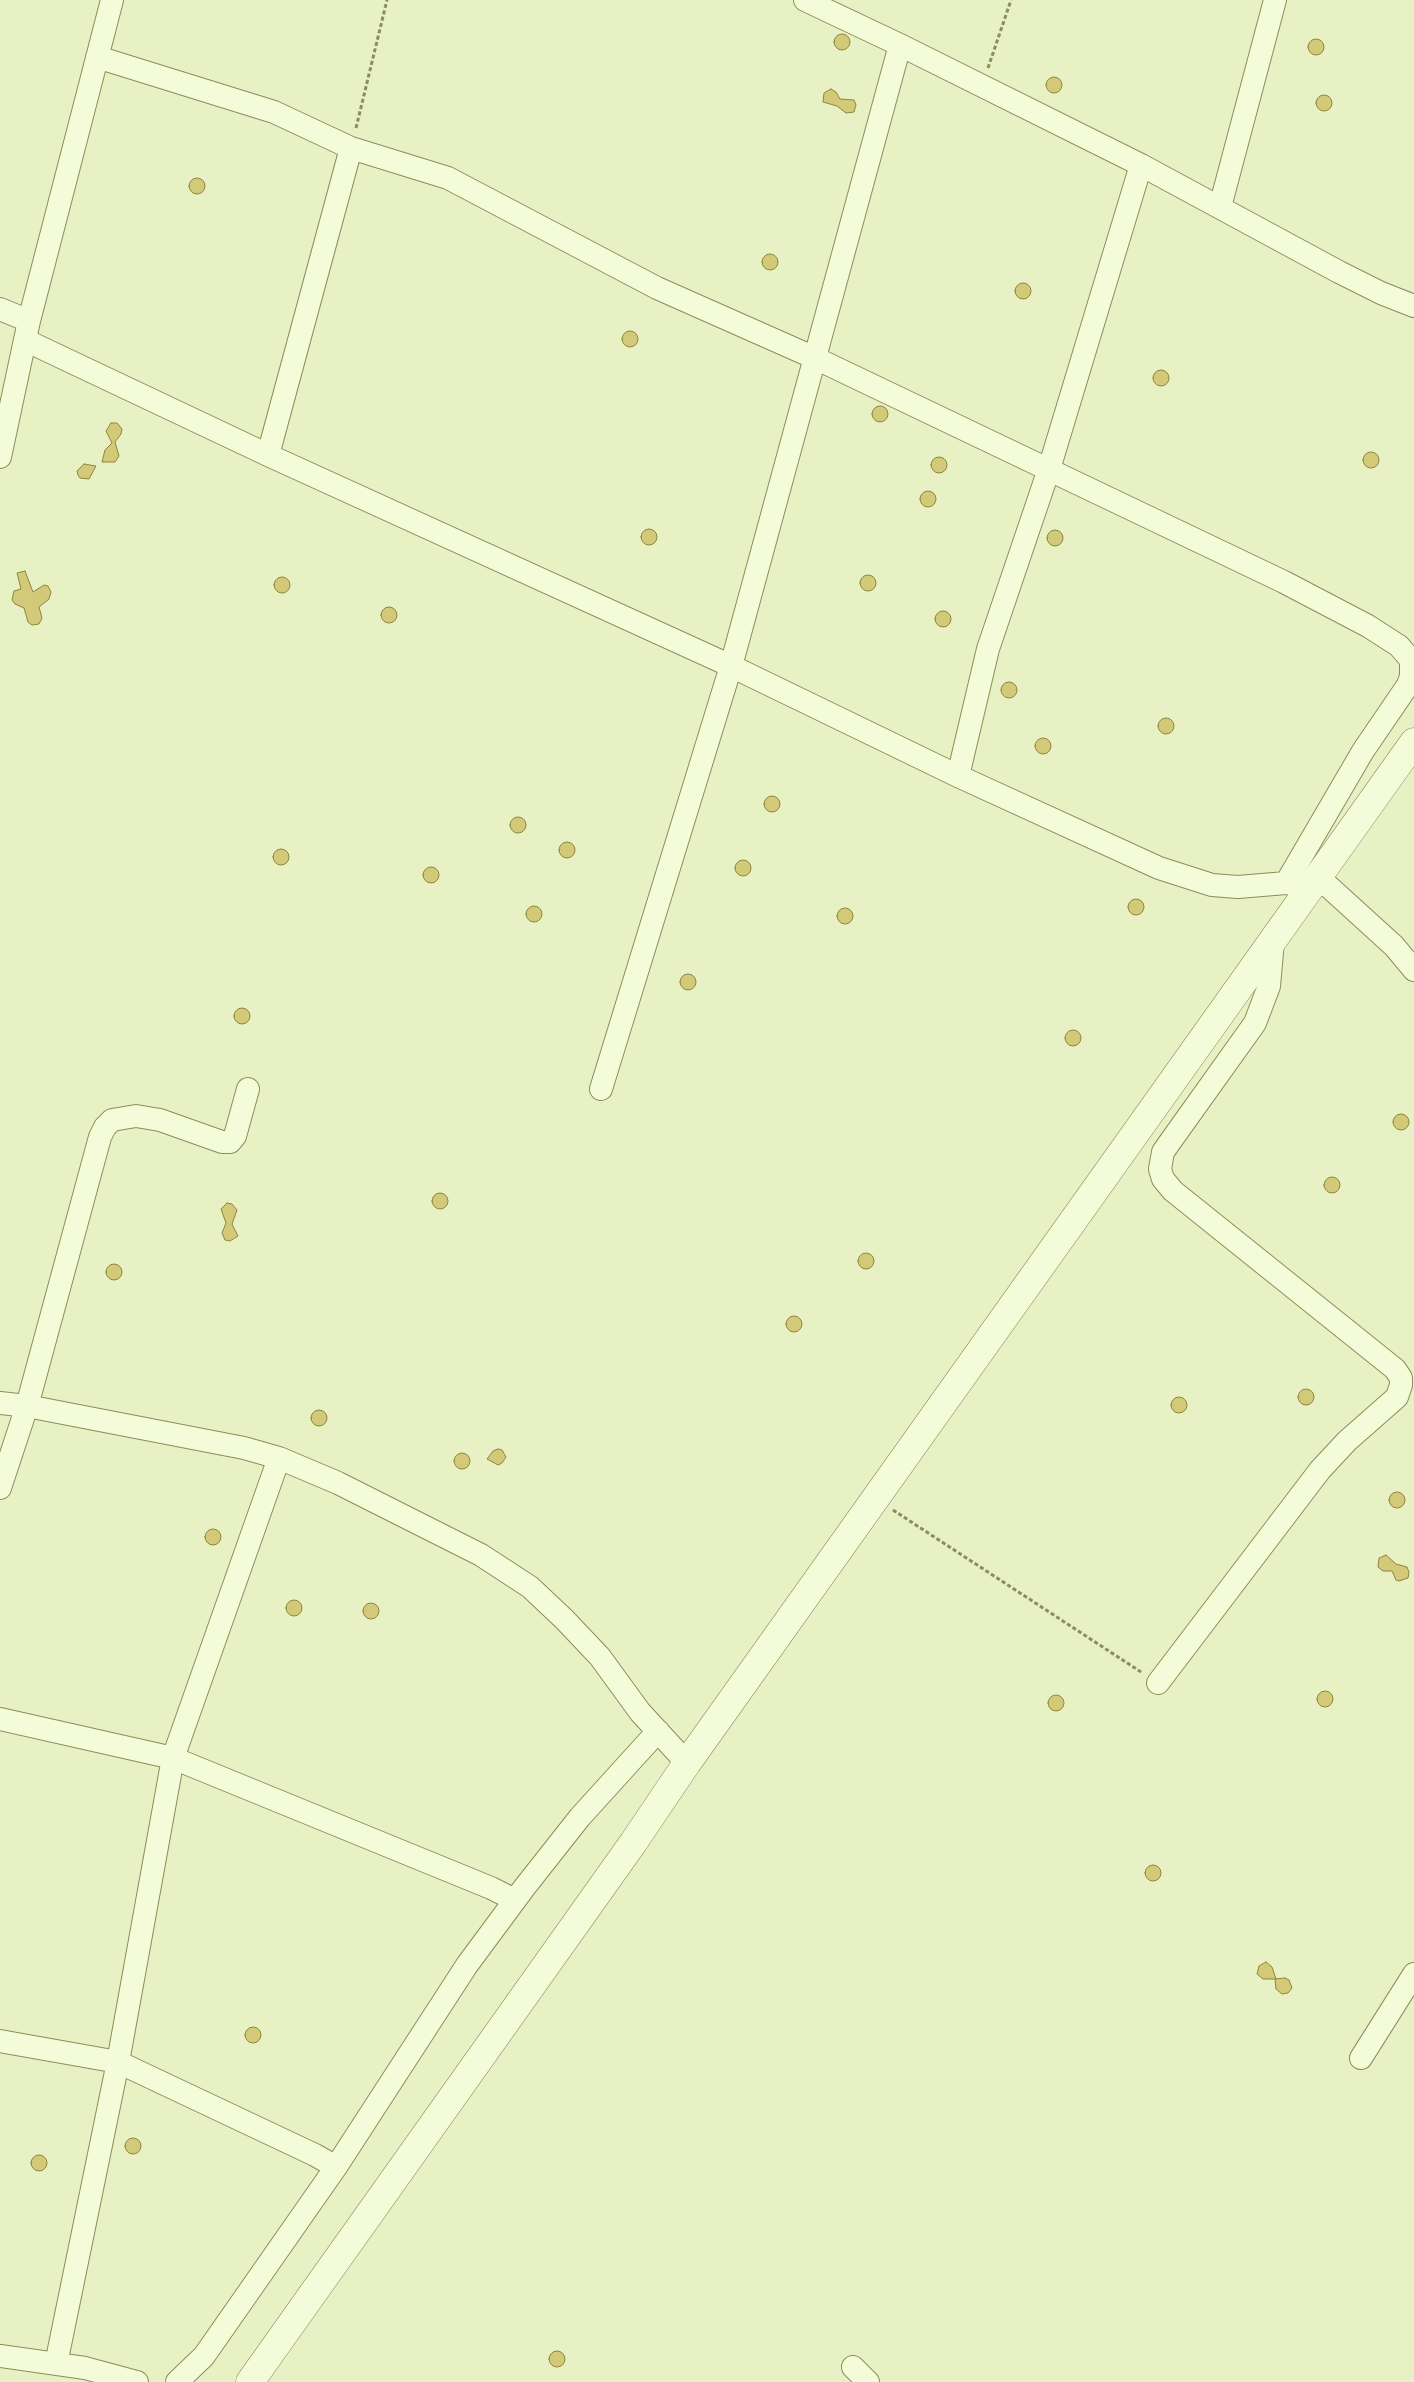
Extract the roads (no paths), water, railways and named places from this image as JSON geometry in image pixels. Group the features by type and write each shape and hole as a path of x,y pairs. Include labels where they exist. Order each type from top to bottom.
{"street":[{"path":"0,457 28,331 112,0"},
{"path":"804,0 900,45 1141,165 1348,276 1381,293 1414,306"},
{"path":"1220,207 1275,0"},
{"path":"601,1089 731,666 900,45"},
{"path":"97,57 274,112 351,148 448,178 657,288 815,358 1049,469 1360,621 1400,646 1408,654 1412,668 1408,685 1364,751 1305,882 1273,941 687,1763 633,1843 250,2382"},
{"path":"268,455 351,148"},
{"path":"958,776 988,649 1049,469 1141,165"},
{"path":"0,309 28,331 268,455 731,666 958,776 1159,868 1188,879 1212,885 1238,887 1305,882 1394,946 1414,970"},
{"path":"1305,882 1414,742"},
{"path":"1158,1683 1314,1476 1347,1441 1397,1398 1401,1386 1401,1378 1394,1369 1172,1191 1163,1179 1160,1169 1167,1147 1255,1023 1269,986 1273,941"},
{"path":"0,1488 27,1406 100,1137 105,1127 112,1120 136,1116 160,1120 222,1142 230,1142 235,1136 248,1089"},
{"path":"0,1403 27,1406 244,1448 278,1458 338,1483 481,1555 530,1587 600,1657 640,1712 687,1763"},
{"path":"56,2364 118,2062 173,1758 278,1458"},
{"path":"0,1719 173,1758 491,1888 515,1900"},
{"path":"178,2382 204,2356 336,2167 467,1965 515,1900 580,1817 658,1732"},
{"path":"1361,2058 1414,1974"},
{"path":"0,2041 118,2062 315,2155 336,2167"},
{"path":"0,2356 84,2368 137,2382"}]}
